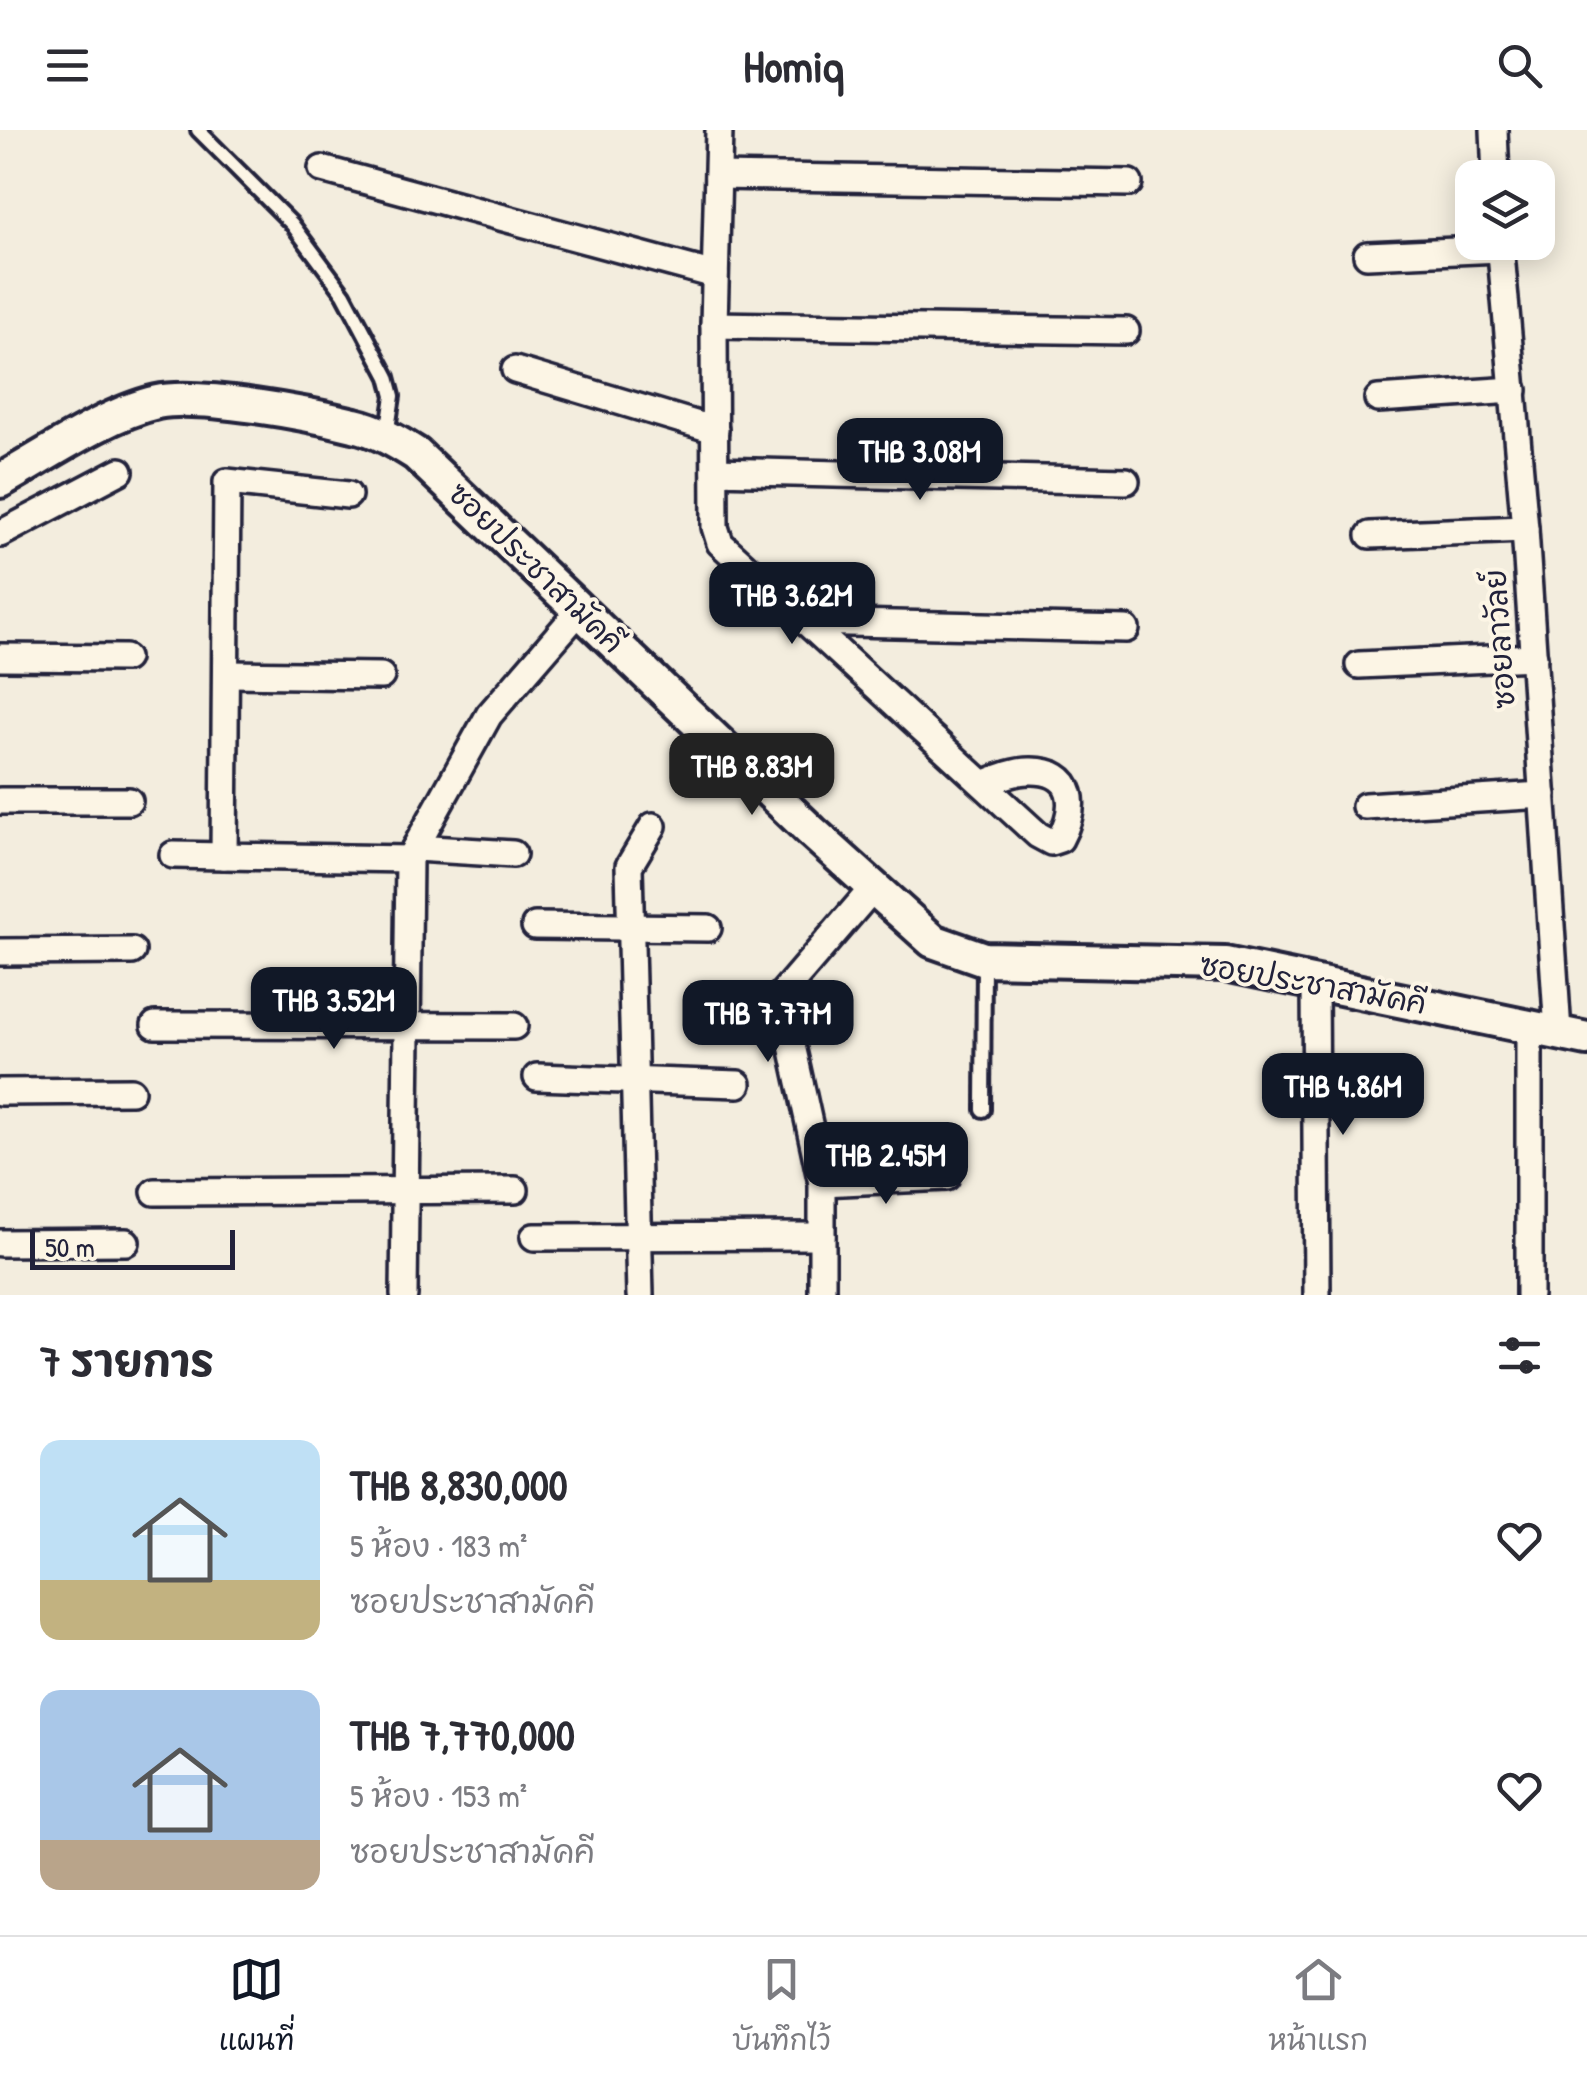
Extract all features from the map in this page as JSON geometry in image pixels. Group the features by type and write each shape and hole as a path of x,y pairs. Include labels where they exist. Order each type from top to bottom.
{"street":[{"path":"719,130 714,325 715,527 720,543 983,784"},
{"path":"1494,130 1495,160"},
{"path":"322,169 716,275"},
{"path":"718,176 1129,183"},
{"path":"1367,256 1455,249"},
{"name":"ซอยลาวัลย์","path":"1501,260 1525,529 1558,1032 1529,1295"},
{"path":"714,325 1126,331"},
{"path":"515,370 715,430"},
{"path":"1378,399 1514,390"},
{"name":"ซอยประชาสามัคคี","path":"0,481 119,416 159,402 211,401 356,425 387,436 416,454 933,941 984,959 1225,964 1558,1032"},
{"path":"0,534 120,471"},
{"path":"715,471 1126,481"},
{"path":"224,856 227,482 348,494"},
{"path":"1370,536 1525,529"},
{"path":"404,1295 412,853 490,715 580,610"},
{"path":"805,622 1126,629"},
{"path":"0,657 124,658"},
{"path":"1359,665 1534,657"},
{"path":"226,674 381,676"},
{"path":"1365,806 1543,795"},
{"path":"0,801 129,801"},
{"path":"640,1295 629,866 653,826"},
{"path":"173,855 512,854"},
{"path":"822,1295 822,1183 780,996 873,888"},
{"path":"535,926 708,928"},
{"path":"0,952 132,951"},
{"path":"1315,980 1317,1295"},
{"path":"155,1025 514,1026"},
{"path":"537,1077 738,1084"},
{"path":"0,1092 131,1091"},
{"path":"822,1183 946,1176"},
{"path":"156,1192 515,1190"},
{"path":"534,1237 822,1236"},
{"path":"0,1242 126,1242"}],"lane":[{"path":"198,130 292,224 344,294 388,377 392,396 387,436"},
{"path":"983,1110 984,959"}]}
